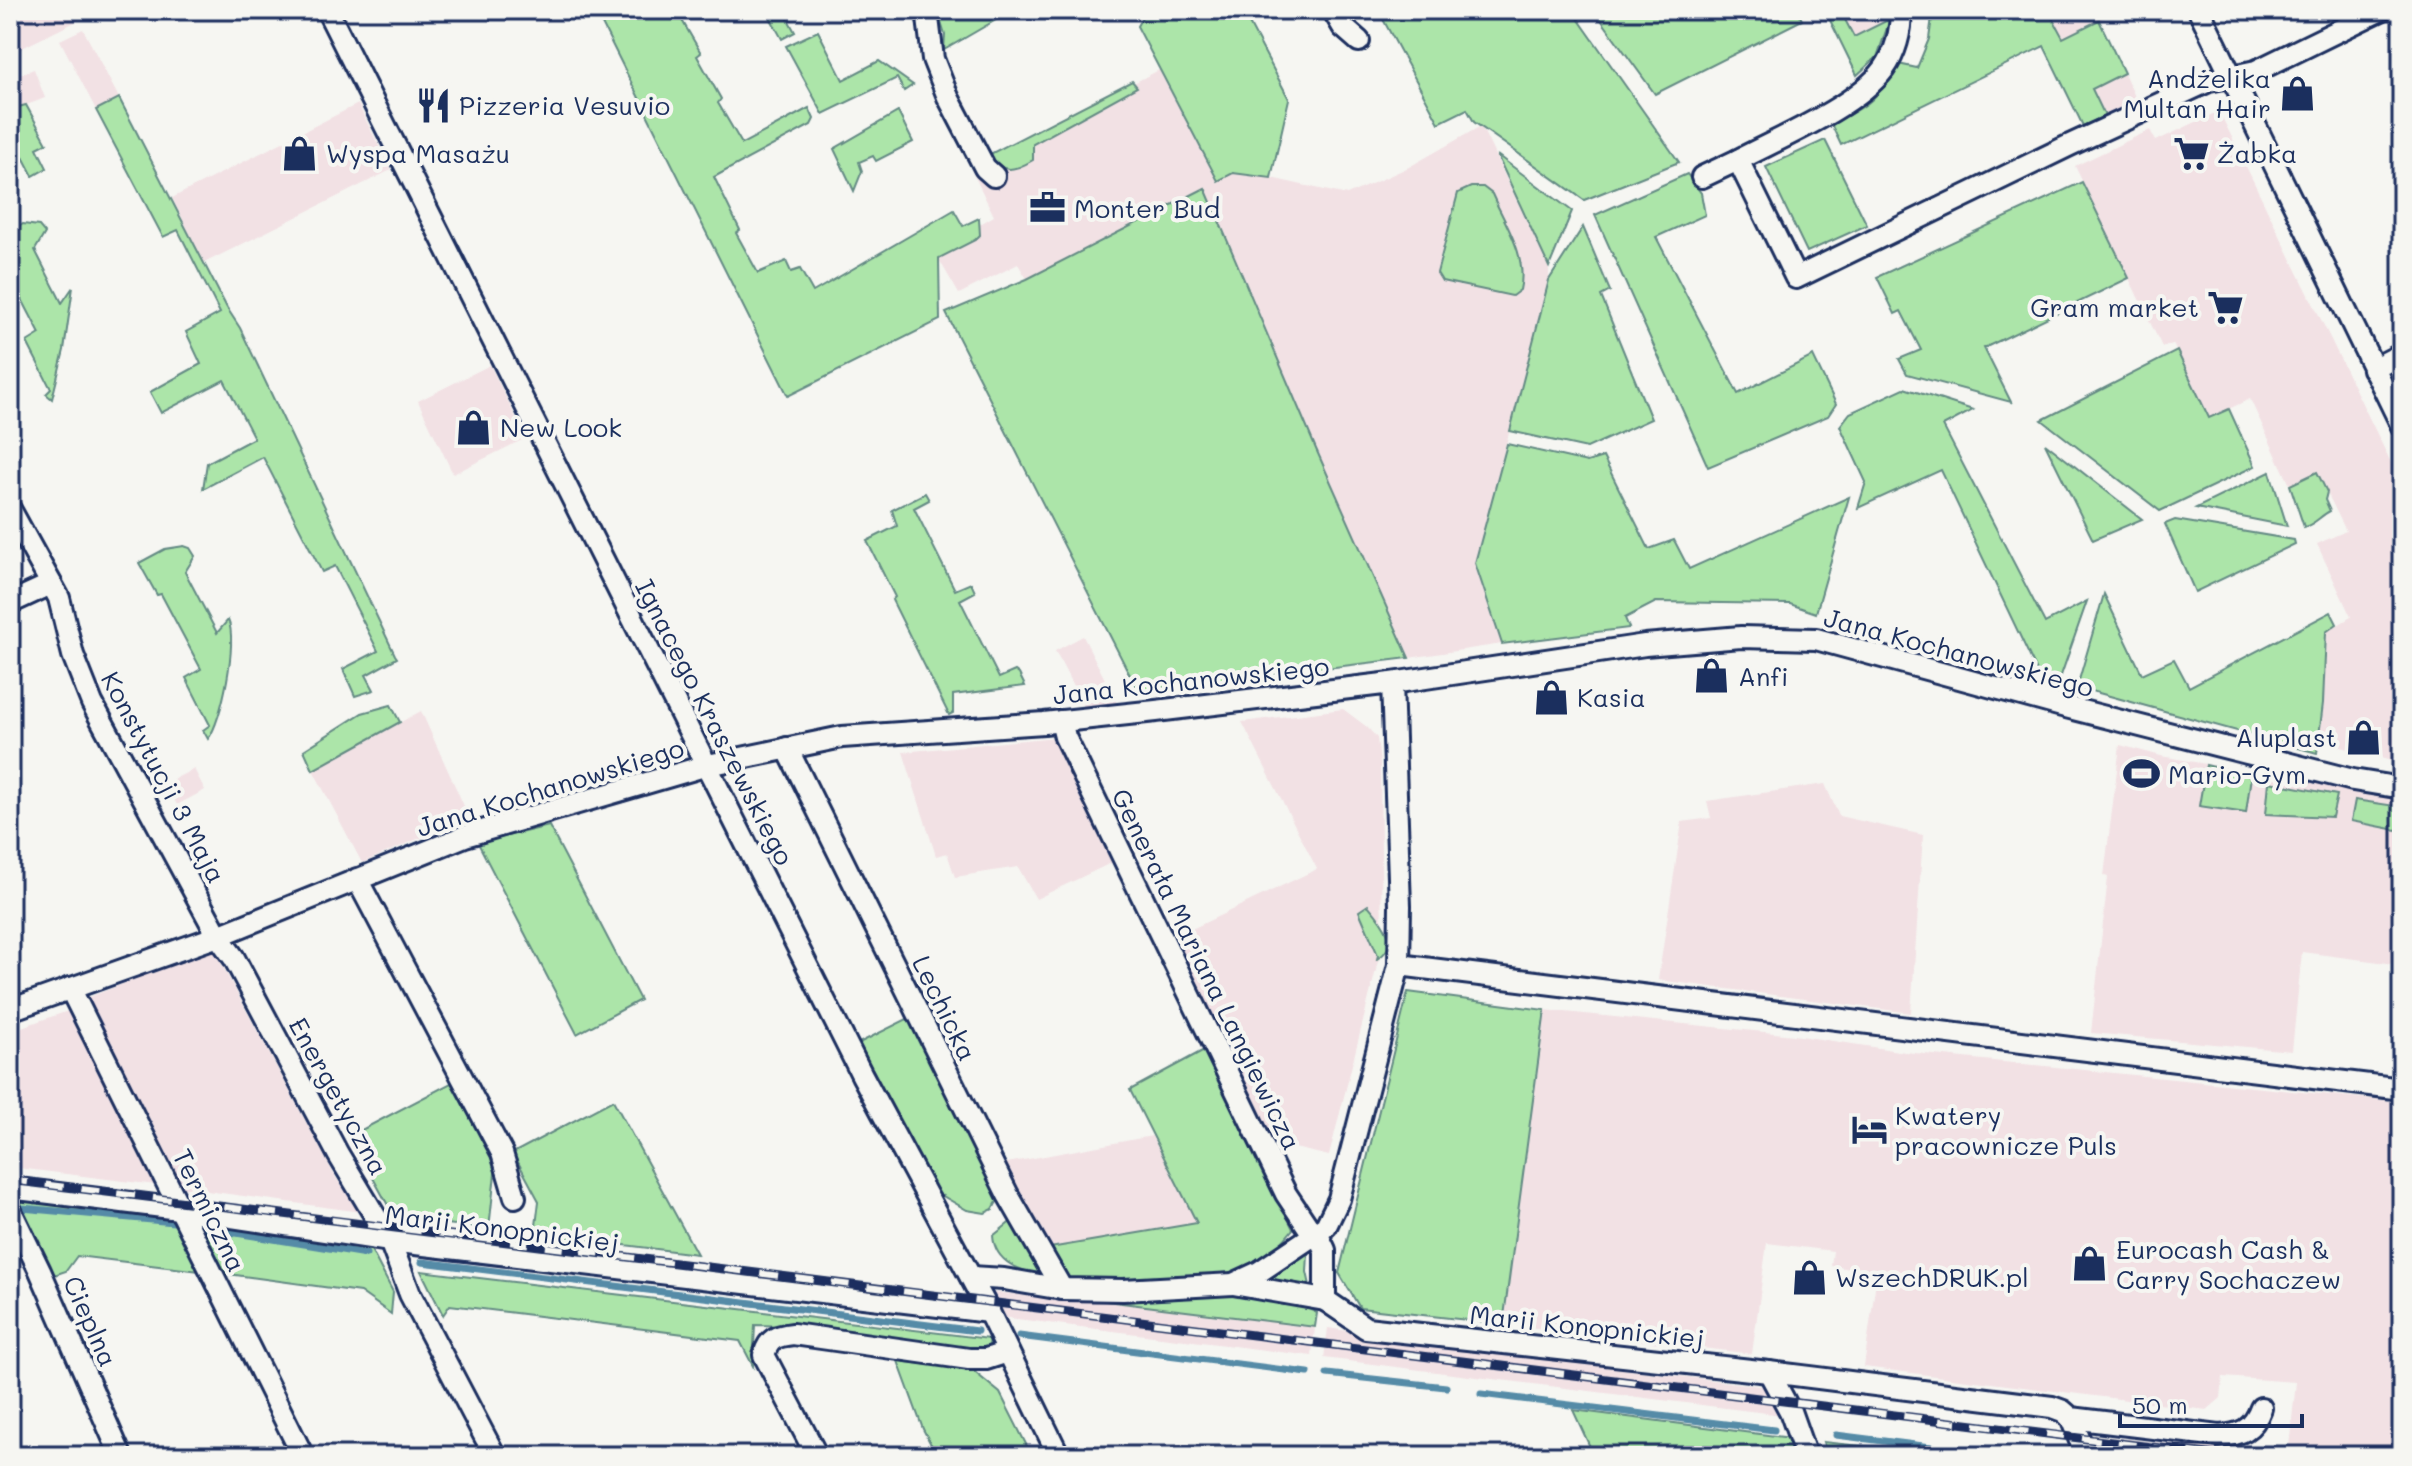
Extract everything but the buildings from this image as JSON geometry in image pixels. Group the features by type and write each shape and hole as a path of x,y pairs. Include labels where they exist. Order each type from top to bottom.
{"street":[{"name":"Ignacego Kraszewskiego","path":"327,10 862,1075 971,1277 1059,1456"},
{"path":"927,10 933,59 948,97 985,168 994,176"},
{"path":"1333,10 1343,27 1359,41"},
{"path":"1702,177 1855,98 1885,68 1899,36 1901,10"},
{"path":"2199,10 2402,426"},
{"path":"1738,160 1796,278 2209,81 2256,71 2381,10"},
{"path":"2373,369 2402,354"},
{"name":"Konstytucji 3 Maja","path":"10,509 59,598 73,655 92,703 218,936"},
{"path":"10,603 51,584"},
{"name":"Jana Kochanowskiego","path":"10,1010 218,936 465,836 708,765 842,737 1061,721 1392,683 1645,645 1741,637 1816,639 2353,780 2402,788"},
{"path":"1233,1284 1259,1272 1326,1226 1339,1199 1399,965 1400,906 1392,683"},
{"name":"Generała Mariana Langiewicza","path":"1061,721 1065,737 1286,1194 1308,1227 1317,1233"},
{"name":"Lechicka","path":"787,748 1008,1195 1062,1289"},
{"path":"357,879 502,1153 515,1197"},
{"name":"Energetyczna","path":"218,936 234,958 338,1154 390,1241 410,1294 495,1456"},
{"path":"1399,965 2402,1089"},
{"name":"Termiczna","path":"70,988 303,1456"},
{"name":"Marii Konopnickiej","path":"10,1188 179,1209 390,1241 989,1312"},
{"name":"Cieplna","path":"10,1209 121,1456"},
{"path":"971,1277 1062,1289 1123,1290 1233,1284 1325,1300 1325,1250 1317,1233"},
{"name":"Marii Konopnickiej","path":"1325,1300 1366,1328 2052,1407 2071,1418 2219,1436 2238,1435 2251,1427 2261,1408"},
{"path":"817,1456 764,1355 767,1344 779,1336 793,1334 969,1359 986,1359 1008,1352"},
{"path":"1769,1372 1790,1411 1806,1456"},
{"path":"2071,1418 2086,1456"}],"shaded area":[{"path":"10,10 74,10 79,20 10,54"},
{"path":"1840,10 1886,10 1890,19 1854,38"},
{"path":"2048,10 2112,10 2113,13 2063,38"},
{"path":"83,29 119,98 96,110 60,40"},
{"path":"34,69 45,98 19,108 10,78"},
{"path":"1159,70 1218,181 1233,173 1347,195 1409,167 1481,126 1549,267 1549,280 1475,563 1502,644 1409,658 1205,188 1027,279 1018,264 959,294 934,251 994,216 970,167"},
{"path":"2124,73 2137,101 2105,116 2091,89"},
{"path":"358,104 391,170 204,263 172,198"},
{"path":"2219,111 2402,485 2402,764 2320,741 2326,632 2351,617 2317,544 2346,531 2317,472 2290,485 2250,399 2209,418 2173,344 2162,347 2075,166 2150,130 2156,141"},
{"path":"490,365 526,438 453,474 418,401"},
{"path":"1083,636 1117,703 1084,707 1055,651"},
{"path":"1343,709 1377,738 1382,946 1329,1156 1269,1142 1171,939 1317,869 1242,722"},
{"path":"421,711 469,817 362,863 313,770"},
{"path":"1056,737 1115,861 1036,899 1018,867 955,877 947,853 936,856 903,752"},
{"path":"2120,745 2161,756 2402,799 2402,965 2302,952 2292,1051 2091,1033 2108,877 2104,876"},
{"path":"194,769 205,790 177,805 166,783"},
{"path":"1825,784 1839,816 1923,835 1911,1013 1658,980 1682,822 1711,818 1707,801"},
{"path":"213,948 336,1178 361,1212 178,1187 87,998"},
{"path":"71,1010 164,1186 10,1167 10,1031"},
{"path":"1545,1010 1794,1035 1905,1052 2402,1102 2402,1456 2288,1456 2296,1382 2223,1377 2221,1398 2207,1410 1864,1367 1877,1273 1831,1266 1833,1251 1767,1243 1752,1354 1503,1324"},
{"path":"1152,1136 1198,1223 1044,1249 1002,1164"},
{"path":"984,1292 1058,1296 1315,1327 1312,1356 1001,1317"},
{"path":"1328,1328 1372,1338 1769,1387 1782,1415 1324,1358"},
{"path":"2080,1426 2092,1435 2278,1456 2096,1456"}],"green space":[{"path":"595,10 676,10 701,53 697,56 721,99 718,103 742,144 809,108 814,119 811,125 714,177 740,230 736,233 758,273 786,261 791,272 800,269 813,292 954,210 963,226 979,218 980,235 975,240 939,258 940,320 788,396"},
{"path":"766,10 783,10 795,32 782,39"},
{"path":"937,10 1013,10 944,50 945,35"},
{"path":"1146,10 1242,10 1289,99 1271,178 1233,173 1218,181 1137,26"},
{"path":"1378,10 1572,10 1679,162 1584,200 1474,122 1467,109 1439,123"},
{"path":"1594,10 1797,10 1802,20 1655,94"},
{"path":"1825,10 1840,10 1854,37 1890,19 1877,57 1857,75"},
{"path":"1933,10 2036,10 2039,17 2049,12 2063,38 2099,20 2124,73 2092,89 2105,116 2083,126 2044,46 1841,145 1831,124 1870,101 1898,64 1917,68 1929,39"},
{"path":"818,31 843,80 879,61 913,85 904,91 897,78 823,114 786,46"},
{"path":"1132,81 1137,87 1033,144 1033,160 1027,164 1009,169 988,157 992,153"},
{"path":"10,85 18,107 26,105 47,143 37,148 47,168 33,176 10,132"},
{"path":"119,98 240,328 397,658 366,675 374,690 355,696 343,669 378,651 335,566 322,572 263,457 203,489 207,463 254,438 224,380 161,413 150,392 201,364 186,332 220,313 178,230 163,237 96,110"},
{"path":"898,112 913,142 876,161 873,156 859,162 862,171 854,191 834,149"},
{"path":"1825,140 1867,225 1807,252 1766,167"},
{"path":"1497,155 1572,211 1549,267"},
{"path":"1687,174 1701,193 1705,215 1656,237 1738,394 1813,356 1836,404 1828,416 1708,467 1595,215"},
{"path":"2082,182 2129,278 1984,348 2011,402 1907,374 1899,359 1921,350 1901,311 1895,314 1877,277"},
{"path":"1471,187 1483,187 1492,194 1514,240 1522,277 1520,290 1512,296 1442,281 1437,273 1458,193"},
{"path":"1205,188 1409,658 1138,691 946,313 1027,279"},
{"path":"23,224 39,226 45,233 35,250 62,303 73,287 64,350 52,399 46,394 51,389 27,342 40,334 10,276 10,230"},
{"path":"1583,227 1610,291 1601,296 1651,419 1587,448 1510,431 1549,280"},
{"path":"2177,351 2209,418 2229,409 2255,466 2160,511 2042,420"},
{"path":"1904,388 1973,410 1943,426 2045,623 2087,601 2058,684 2041,680 1941,470 1858,508 1866,482 1840,426 1850,413"},
{"path":"2045,443 2142,519 2093,540"},
{"path":"1507,444 1587,462 1603,457 1649,549 1674,540 1689,569 1849,497 1816,613 1790,604 1656,602 1625,618 1629,628 1502,644 1475,563"},
{"path":"2270,472 2287,526 2196,508"},
{"path":"2317,472 2327,492 2325,500 2330,511 2304,527 2290,485"},
{"path":"925,493 929,500 914,508 955,590 971,583 975,592 960,600 999,678 1015,671 1025,686 953,695 953,713 949,715 892,600 895,597 867,541 897,526 892,510"},
{"path":"2175,520 2294,540 2295,544 2195,592 2165,524"},
{"path":"190,548 195,556 185,572 217,633 228,620 231,630 227,680 218,716 208,739 203,730 210,725 186,678 201,669 161,594 157,595 139,563 165,549"},
{"path":"2104,594 2142,674 2174,659 2189,687 2331,612 2337,624 2326,632 2317,753 2077,687"},
{"path":"391,705 400,722 313,770 304,750 362,713"},
{"path":"2206,765 2251,776 2246,813 2199,806"},
{"path":"2269,782 2337,795 2332,817 2266,814"},
{"path":"2355,800 2402,807 2402,831 2351,821"},
{"path":"549,826 640,1000 577,1034 478,843"},
{"path":"1368,905 1383,924 1389,939 1385,953 1377,959 1359,911"},
{"path":"1408,992 1545,1010 1503,1324 1360,1308 1339,1273"},
{"path":"913,1016 998,1189 998,1200 993,1209 985,1213 967,1210 936,1192 859,1043"},
{"path":"1206,1049 1293,1229 1260,1260 1216,1275 1083,1284 1066,1281 1044,1249 1197,1223 1130,1090"},
{"path":"451,1083 496,1164 489,1229 395,1218 350,1136"},
{"path":"613,1100 697,1254 535,1234 539,1201 513,1153"},
{"path":"15,1200 176,1213 208,1272 77,1256 66,1271 51,1276"},
{"path":"193,1216 369,1246 393,1292 391,1314 360,1292 221,1273"},
{"path":"1013,1220 1045,1277 1011,1265 995,1246 993,1236"},
{"path":"1306,1252 1311,1290 1258,1279"},
{"path":"421,1271 990,1339 989,1345 980,1352 793,1326 755,1325 753,1366 740,1341 450,1305 443,1315"},
{"path":"1227,1294 1273,1299 1306,1308 1317,1313 1315,1327 1073,1297"},
{"path":"898,1361 972,1370 1000,1393 1032,1456 937,1456 923,1429"},
{"path":"1573,1410 1791,1438 1798,1456 1643,1456 1591,1449"},
{"path":"1823,1442 1954,1456 1827,1456"}],"waterway":[{"path":"22,1208 174,1222"},
{"path":"205,1228 366,1254"},
{"path":"422,1262 977,1331"},
{"path":"1019,1336 1308,1373"},
{"path":"1327,1374 1446,1387"},
{"path":"1481,1394 1774,1430"},
{"path":"1836,1435 1955,1450"},
{"path":"1992,1453 2011,1456"}],"railway":[{"path":"10,1180 2224,1456"}],"place":[{"name":"Andżelika Multan Hair","path":"2297,93"},
{"name":"Pizzeria Vesuvio","path":"433,105"},
{"name":"Wyspa Masażu","path":"300,153"},
{"name":"Żabka","path":"2191,153"},
{"name":"Monter Bud","path":"1048,208"},
{"name":"Gram market","path":"2225,307"},
{"name":"New Look","path":"474,427"},
{"name":"Anfi","path":"1712,676"},
{"name":"Kasia","path":"1551,697"},
{"name":"Aluplast","path":"2363,737"},
{"name":"Mario-Gym","path":"2142,774"},
{"name":"Kwatery pracownicze Puls","path":"1869,1130"},
{"name":"Eurocash Cash & Carry Sochaczew","path":"2090,1264"},
{"name":"WszechDRUK.pl","path":"1809,1277"}]}
